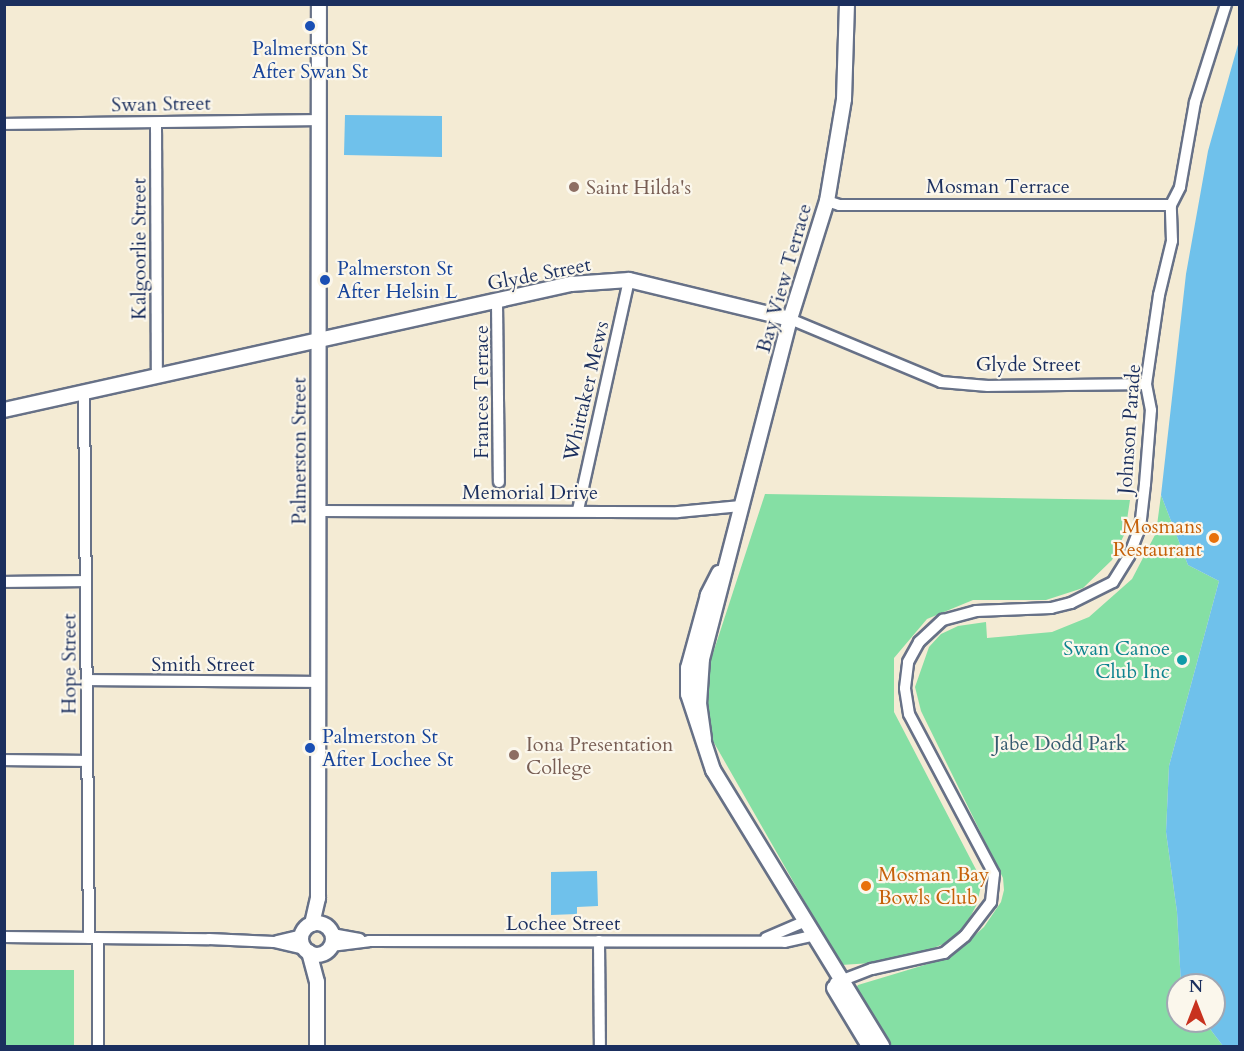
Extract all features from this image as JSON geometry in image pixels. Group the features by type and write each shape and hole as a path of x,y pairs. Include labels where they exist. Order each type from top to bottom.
{"street":[{"name":"Palmerston Street","path":"312,924 318,898 319,4"},
{"name":"Bay View Terrace","path":"847,4 844,99 827,201 790,319 727,558 702,659 699,686 704,739 713,770 794,906 869,1047"},
{"name":"Johnson Parade","path":"839,988 872,969 949,949 983,915 995,888 994,874 909,714 905,688 908,662 919,642 934,626 953,615 1051,608 1071,603 1113,582 1140,528 1150,410 1146,384 1159,295 1172,241 1171,205 1180,187 1196,102 1226,4"},
{"name":"Swan Street","path":"4,124 319,120"},
{"name":"Kalgoorlie Street","path":"156,123 157,375"},
{"name":"Mosman Terrace","path":"827,201 839,205 1171,205"},
{"name":"Glyde Street","path":"4,410 571,284 629,280 790,319 941,382 988,386 1146,384"},
{"name":"Whittaker Mews","path":"578,510 629,280"},
{"name":"Frances Terrace","path":"497,302 499,482"},
{"name":"Hope Street","path":"84,391 87,761 98,1047"},
{"name":"Memorial Drive","path":"319,511 678,512 741,506"},
{"path":"4,582 86,581"},
{"name":"Smith Street","path":"87,680 318,682"},
{"path":"4,760 87,761"},
{"name":"Palmerston Street","path":"318,898 329,939"},
{"name":"Lochee Street","path":"757,941 802,923"},
{"path":"317,982 305,945 312,924 329,939"},
{"name":"Lochee Street","path":"329,939 785,942 810,936"},
{"path":"4,937 274,942 305,945 329,939"},
{"path":"317,1047 317,982 329,939"},
{"path":"599,941 600,1047"},
{"name":"Bay View Terrace","path":"839,988 882,1047"}],"green space":[{"path":"765,494 1130,500 1125,533 1112,560 1083,588 1046,600 973,600 927,619 894,658 894,712 982,881 977,904 966,925 948,942 929,950 872,963 841,965 705,727 700,693"},
{"name":"Jabe Dodd Park","path":"1161,495 1188,565 1219,581 1169,766 1166,832 1177,912 1180,973 1166,973 1166,1033 1213,1033 1223,1046 891,1046 852,994 858,985 951,957 984,927 1001,902 1004,890 1003,878 921,711 915,687 929,647 941,634 958,626 986,622 987,638 1052,632 1089,617 1132,579 1156,533"},
{"path":"5,970 74,970 74,1046 5,1046"}],"water":[{"path":"1239,41 1240,1046 1223,1046 1213,1033 1226,1033 1226,973 1180,973 1177,912 1166,832 1169,766 1219,581 1188,565 1161,495 1186,274 1208,151"},
{"path":"345,115 442,116 442,157 344,155"},
{"path":"597,871 598,906 577,907 577,914 551,915 551,872"}],"place":[{"name":"Palmerston St After Swan St","path":"310,26"},
{"name":"Saint Hilda's","path":"574,187"},
{"name":"Palmerston St After Helsin L","path":"325,280"},
{"name":"Mosmans Restaurant","path":"1214,538"},
{"name":"Swan Canoe Club Inc","path":"1182,660"},
{"name":"Palmerston St After Lochee St","path":"310,748"},
{"name":"Iona Presentation College","path":"514,755"},
{"name":"Mosman Bay Bowls Club","path":"866,886"}]}
